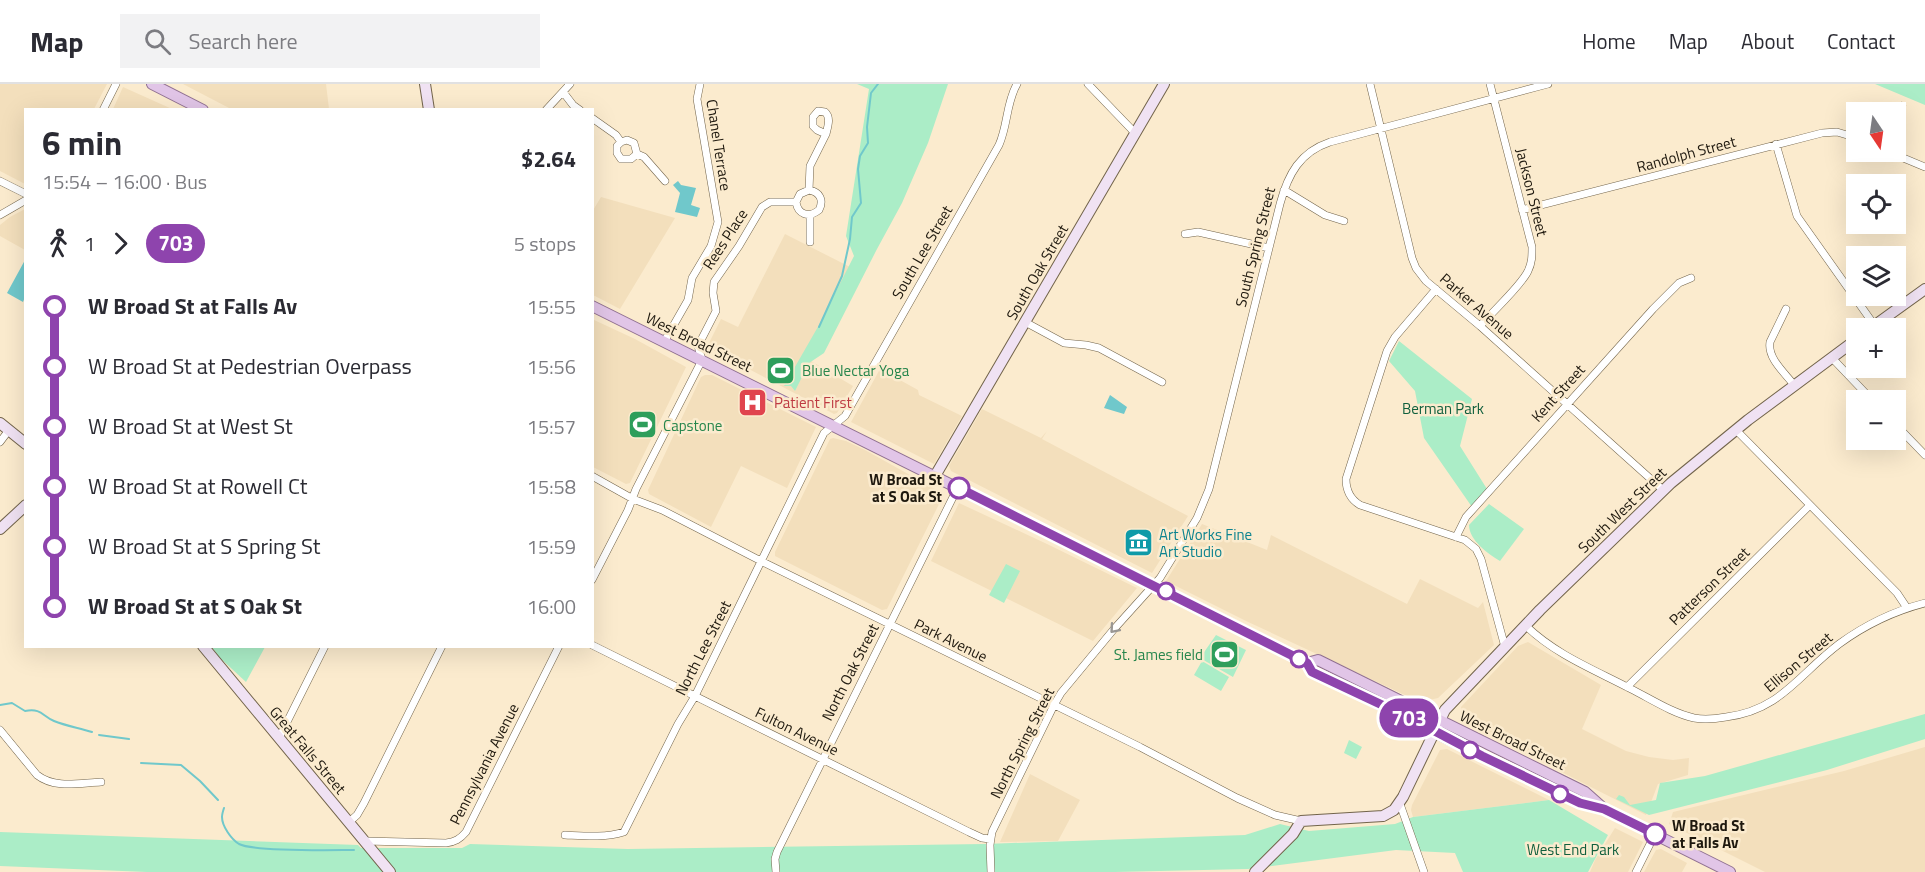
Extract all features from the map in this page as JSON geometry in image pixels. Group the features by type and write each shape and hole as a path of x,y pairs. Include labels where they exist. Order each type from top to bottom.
{"main road":[{"path":"152,84 199,108"},
{"path":"425,84 429,108"},
{"name":"South Oak Street","path":"935,476 1164,84"},
{"path":"1885,318 1925,289"},
{"name":"West Broad Street","path":"594,307 1307,663 1312,672 1580,803 1604,809 1730,872"},
{"name":"South West Street","path":"1400,804 1445,710 1505,647 1663,490 1736,430 1846,347"},
{"path":"4,427 24,442"},
{"path":"0,529 24,507"},
{"name":"Great Falls Street","path":"205,648 390,872"},
{"name":"West Broad Street","path":"1307,663 1318,660 1585,792 1604,809"},
{"path":"1262,869 1293,834 1301,821 1383,816 1400,804"}],"street":[{"path":"104,108 116,84"},
{"name":"Chanel Terrace","path":"664,342 688,300 692,278 711,246 718,222 697,99 700,84"},
{"name":"South Lee Street","path":"833,425 844,416 999,145 1006,125 1007,107 1017,84"},
{"path":"1088,84 1136,134"},
{"name":"Parker Avenue","path":"1370,84 1412,258 1422,276 1663,490"},
{"name":"Jackson Street","path":"1480,326 1525,276 1531,264 1532,247 1490,84"},
{"name":"South Spring Street","path":"1153,585 1160,578 1197,518 1209,489 1284,190 1296,165 1313,150 1330,142 1548,84"},
{"path":"548,108 567,87 573,105 577,108"},
{"path":"594,119 616,135 621,142"},
{"name":"Randolph Street","path":"1522,210 1776,144 1828,132 1846,135"},
{"path":"809,190 810,166 826,134"},
{"path":"637,154 631,159 621,159 617,153 617,146 627,140 634,143 637,154 644,158 665,182"},
{"path":"1776,144 1797,216 1867,318"},
{"path":"1906,159 1925,167"},
{"path":"0,181 24,193"},
{"path":"809,190 819,194 822,202 819,210 810,215 801,212 796,202 800,194 809,190"},
{"path":"1284,190 1318,211 1344,221"},
{"path":"0,215 24,201"},
{"name":"Rees Place","path":"702,360 698,346 716,311 712,292 714,282 762,207 770,202 796,202"},
{"path":"810,215 810,242"},
{"path":"1185,234 1198,232 1269,248"},
{"name":"Kent Street","path":"1456,537 1466,517 1653,309 1678,283 1691,278"},
{"path":"1436,290 1389,346 1384,356 1346,479 1347,492 1360,505 1471,544 1480,555 1505,647"},
{"path":"1786,309 1769,347 1772,356 1794,385"},
{"path":"1025,322 1064,343 1098,348 1162,382"},
{"path":"1832,358 1862,390"},
{"path":"594,576 702,360"},
{"name":"North Lee Street","path":"565,835 592,837 624,832 678,724 695,696 824,433 833,425"},
{"path":"0,442 4,427"},
{"path":"1736,430 1897,593 1907,608"},
{"path":"1906,435 1925,455"},
{"name":"Park Avenue","path":"594,477 633,499 662,510 1140,747 1237,798 1275,815 1301,821"},
{"name":"North Oak Street","path":"776,872 777,852 958,487"},
{"name":"Patterson Street","path":"1627,687 1810,505"},
{"name":"North Spring Street","path":"991,872 990,839 993,828 1054,705 1061,693 1108,636 1153,585"},
{"name":"Ellison Street","path":"1526,626 1552,648 1627,687 1691,717 1713,719 1760,708 1780,696 1852,635 1868,625 1907,608 1925,603"},
{"name":"Fulton Avenue","path":"594,646 969,832 990,839"},
{"path":"279,738 324,648"},
{"path":"349,822 357,815 364,803 441,648"},
{"name":"Pennsylvania Avenue","path":"365,841 446,843 462,837 558,648"},
{"path":"0,730 37,775 43,779 57,784 101,782"},
{"path":"1400,804 1424,872"},
{"path":"1636,872 1655,834"}],"shaded area":[{"path":"0,84 107,84 95,108 24,108 24,183 0,171"},
{"path":"183,84 326,84 329,108 229,108"},
{"path":"123,87 170,108 113,108"},
{"path":"601,197 675,218 620,309 594,296 594,209"},
{"path":"24,210 24,249 0,236 0,225"},
{"path":"785,234 854,269 806,358 853,386 837,413 834,414 707,347 721,319 738,327"},
{"path":"594,320 686,367 630,483 626,484 594,468"},
{"path":"880,369 918,390 919,395 962,416 934,464 851,422"},
{"path":"712,375 816,427 787,488 741,466 711,527 649,494 648,490 701,377"},
{"path":"982,409 1041,438 1047,431 1042,439 1188,516 1152,573 951,471 949,466"},
{"path":"833,438 865,450 944,494 887,609 882,610 775,556 830,439"},
{"path":"959,503 1137,588 1093,641 931,561"},
{"path":"1202,524 1267,550 1271,535 1407,604 1420,579 1478,608 1483,602 1494,645 1438,698 1420,702 1166,581"},
{"path":"1528,642 1601,685 1582,729 1626,751 1673,760 1689,758 1688,775 1658,784 1646,815 1465,723 1461,707 1518,646"},
{"path":"1925,747 1925,872 1765,872 1669,824 1673,812 1844,771"},
{"path":"1447,749 1549,800 1413,817 1412,805 1440,750"},
{"path":"1030,774 1080,800 1058,841 1000,842"},
{"path":"1615,828 1643,842 1628,872 1590,872 1595,860"},
{"path":"1661,849 1687,863 1682,872 1644,872 1656,850"}],"green space":[{"path":"857,84 948,84 928,143 902,203 824,353 809,363 795,391 791,386 784,386 819,325 854,256 846,236 869,89"},
{"path":"1875,84 1925,84 1925,105"},
{"name":"Berman Park","path":"1399,341 1472,399 1460,446 1487,489 1472,507 1424,438 1415,391 1389,361"},
{"path":"1489,504 1524,529 1500,561 1480,546 1470,531 1469,525"},
{"path":"1006,564 1020,571 1004,603 989,595"},
{"name":"St. James field","path":"1216,635 1246,650 1233,677 1200,658"},
{"path":"213,648 264,648 246,682"},
{"path":"1202,661 1229,677 1221,691 1194,675"},
{"path":"1925,714 1925,739 1827,770 1649,815 1616,799 1619,795 1624,797 1630,805 1656,800 1660,783 1705,776"},
{"path":"1349,740 1362,747 1356,759 1344,753"},
{"name":"West End Park","path":"1549,800 1608,835 1588,872 1463,872 1455,853 1396,850 1248,869 1115,872 147,872 0,866 0,832 358,845 361,848 462,848 470,844 628,849 985,844 1245,835 1280,824 1309,831 1395,824 1413,817"}],"water":[{"path":"678,181 681,185 696,188 691,205 700,208 697,217 675,212 680,193 673,185"},
{"path":"24,262 23,302 7,293"},
{"path":"1110,395 1127,407 1124,414 1104,408"}],"waterway":[{"path":"819,327 842,276 852,217 861,203 858,169 860,156 868,143 867,127 871,93 878,84"},
{"path":"0,705 12,703 25,711 38,712 54,721 92,732"},
{"path":"99,735 129,739"},
{"path":"141,763 181,765 218,800"},
{"path":"224,808 222,817 230,836 239,844 247,847 354,850"}],"bus line":[{"name":"703","path":"959,488 1217,616 1307,663 1312,672 1580,803 1604,809 1655,834"}],"place":[{"name":"Blue Nectar Yoga","path":"781,370"},
{"name":"Patient First","path":"753,402"},
{"name":"Capstone","path":"642,425"},
{"name":"W Broad St at S Oak St","path":"959,488"},
{"name":"Art Works Fine Art Studio","path":"1138,543"},
{"name":"St. James field","path":"1224,654"},
{"name":"W Broad St at Falls Av","path":"1655,834"}]}
